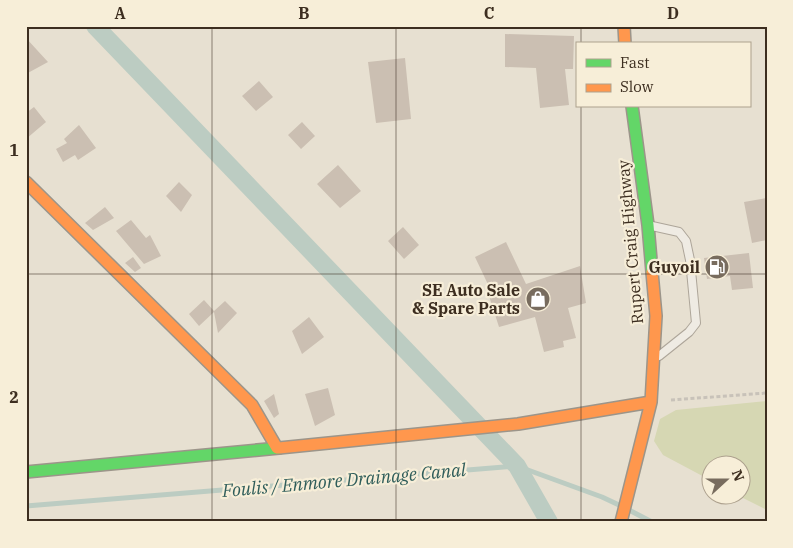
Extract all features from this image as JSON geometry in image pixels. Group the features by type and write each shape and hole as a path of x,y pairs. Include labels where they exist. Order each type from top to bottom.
{"street":[{"path":"624,26 625,42"},
{"name":"Rupert Craig Highway","path":"621,522 650,402 656,316 648,225 632,108"},
{"path":"26,182 252,405 277,448"},
{"path":"26,472 518,424 650,402"}],"lane":[{"path":"648,225 678,232 686,242 690,260 696,323 689,332 653,360"}],"path":[{"path":"650,402 767,393"}],"green space":[{"path":"767,401 767,510 750,502 750,456 700,456 700,475 663,455 654,441 660,419 676,410"}],"building":[{"path":"505,34 574,36 573,69 565,69 569,105 540,108 536,68 505,67"},
{"path":"26,38 48,62 26,74"},
{"path":"405,58 411,119 376,123 368,62"},
{"path":"259,81 273,97 256,111 242,96"},
{"path":"34,107 46,122 26,139 26,113"},
{"path":"302,122 315,136 301,149 288,135"},
{"path":"79,125 96,148 78,160 75,155 63,162 56,149 67,143 64,139"},
{"path":"338,165 361,191 340,208 317,184"},
{"path":"179,182 192,195 181,212 166,196"},
{"path":"767,198 767,240 752,243 744,202"},
{"path":"105,207 114,218 93,230 85,223"},
{"path":"131,220 146,238 150,235 161,256 144,264 116,231"},
{"path":"403,227 419,245 404,259 388,241"},
{"path":"506,242 526,284 580,266 586,303 568,308 576,338 563,341 564,347 544,352 535,317 499,327 489,296 493,295 475,257"},
{"path":"749,253 753,288 732,290 730,276 707,279 704,258"},
{"path":"133,257 141,268 135,272 125,263"},
{"path":"204,300 214,311 225,301 237,313 218,333 214,312 199,326 189,314"},
{"path":"309,317 324,337 302,354 292,331"},
{"path":"328,388 335,415 315,426 305,394"},
{"path":"274,394 279,414 274,418 264,401"}],"waterway":[{"path":"95,26 517,466 549,522"},
{"name":"Foulis / Enmore Drainage Canal","path":"26,506 517,466 619,505"},
{"name":"Foulis / Enmore Drainage Canal","path":"629,510 652,522"}],"traffic: fast":[{"path":"632,108 648,225 652,272"},
{"path":"26,472 279,448"}],"traffic: slow":[{"path":"624,26 625,42"},
{"path":"26,182 252,405 277,448"},
{"path":"621,522 651,402 656,316 652,272"},
{"path":"279,448 518,424 651,402"}],"place":[{"name":"Guyoil","path":"717,267"},
{"name":"SE Auto Sale & Spare Parts","path":"538,299"}]}
